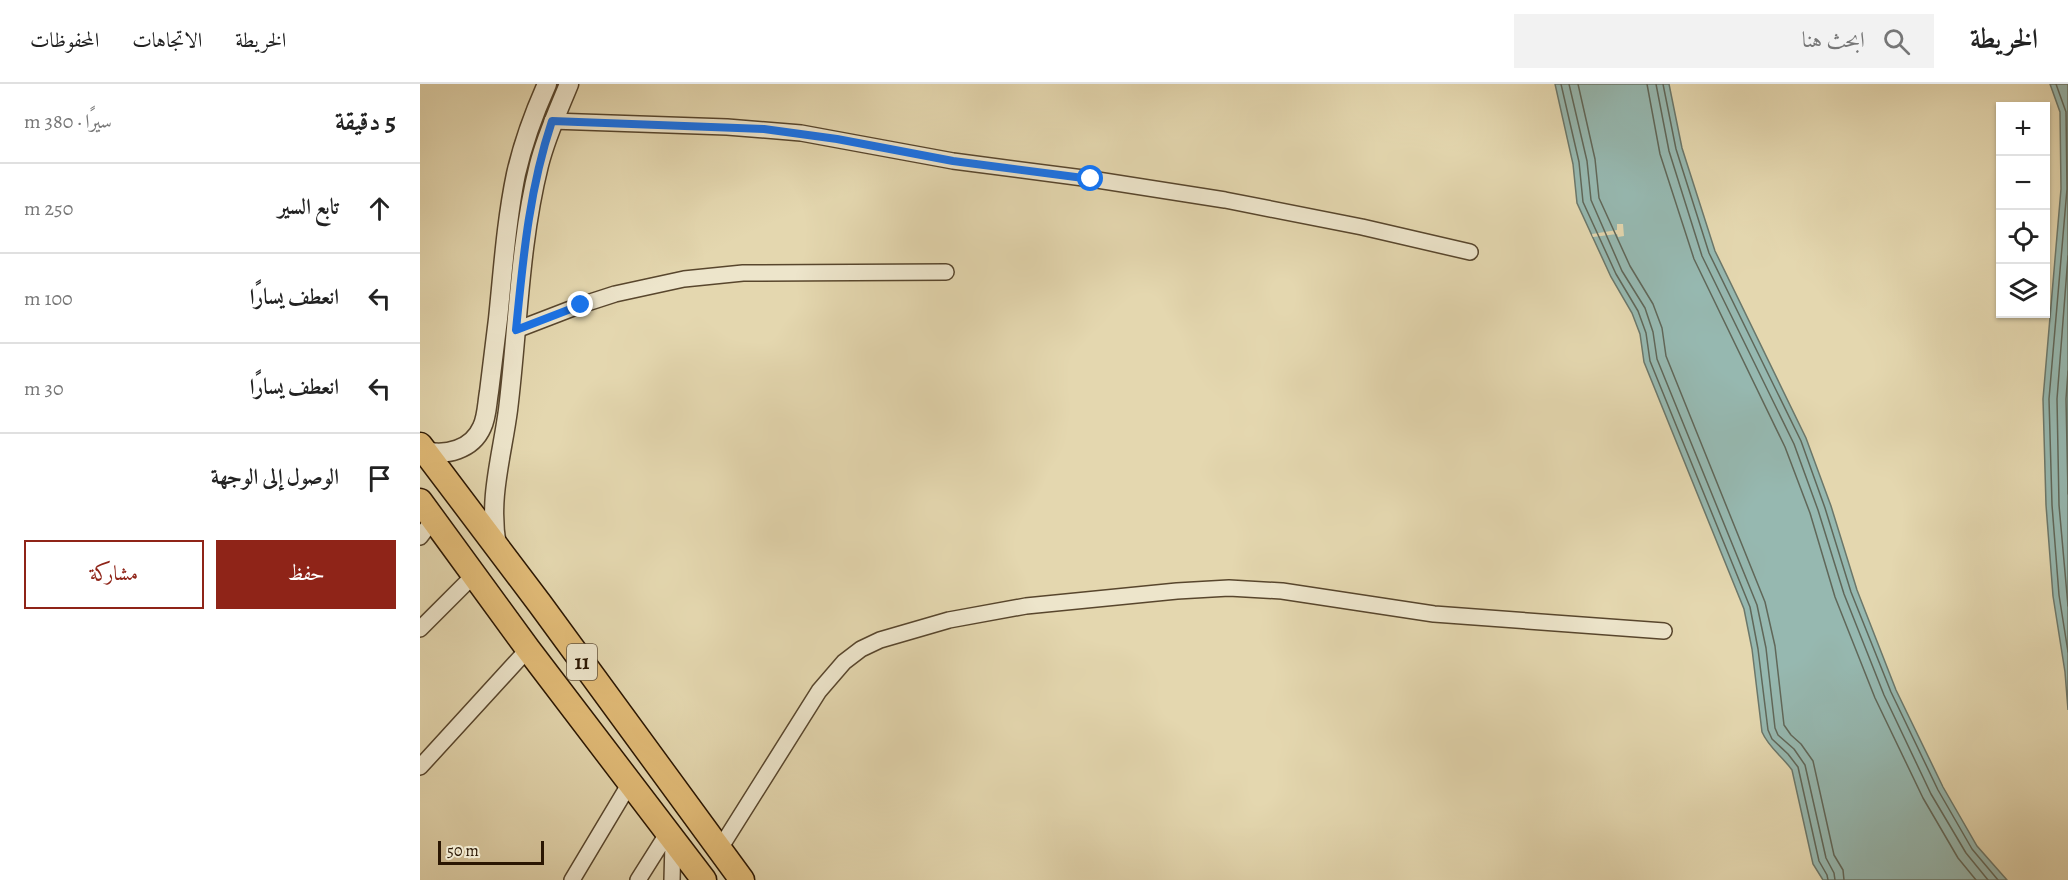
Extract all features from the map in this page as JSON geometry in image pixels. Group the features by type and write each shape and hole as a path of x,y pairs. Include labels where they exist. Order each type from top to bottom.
{"highway":[{"name":"11","path":"422,448 540,603 742,880"},
{"name":"11","path":"424,519 474,575 670,838 704,880"},
{"path":"511,626 540,603"}],"street":[{"path":"422,448 434,453 453,452 470,443 477,436 486,417 507,228 516,173 528,130 547,84"},
{"path":"498,548 494,524 494,501 508,411 530,205 539,163 552,121 569,84"},
{"path":"552,121 727,127 801,133 943,160 1113,182 1225,200 1362,226 1470,252"},
{"path":"516,330 592,301 649,285 684,279 743,273 946,272"},
{"path":"494,352 513,356"},
{"path":"420,629 474,575"},
{"path":"719,850 819,691 844,662 861,649 880,640 949,620 1026,606 1230,588 1282,591 1434,614 1664,631"},
{"path":"420,767 528,648"},
{"path":"572,880 630,783"},
{"path":"638,880 670,838"},
{"path":"670,838 672,880"}],"water":[{"path":"1555,84 1669,84 1682,148 1715,251 1806,438 1831,506 1857,590 1896,690 1943,787 1977,846 2007,880 1823,880 1813,864 1792,770 1768,743 1762,732 1752,649 1744,609 1644,362 1640,334 1632,313 1611,277 1577,203 1573,164"},
{"path":"2050,84 2068,84 2068,710 2065,672 2053,596 2046,505 2043,399 2061,189 2060,112"}],"pier":[{"path":"1617,224 1623,224 1624,236 1618,237 1617,234 1593,237 1592,234 1617,230"}],"route":[{"path":"581,305 516,330 530,205 539,163 552,121 764,129 837,139 953,161 1091,179"}]}
